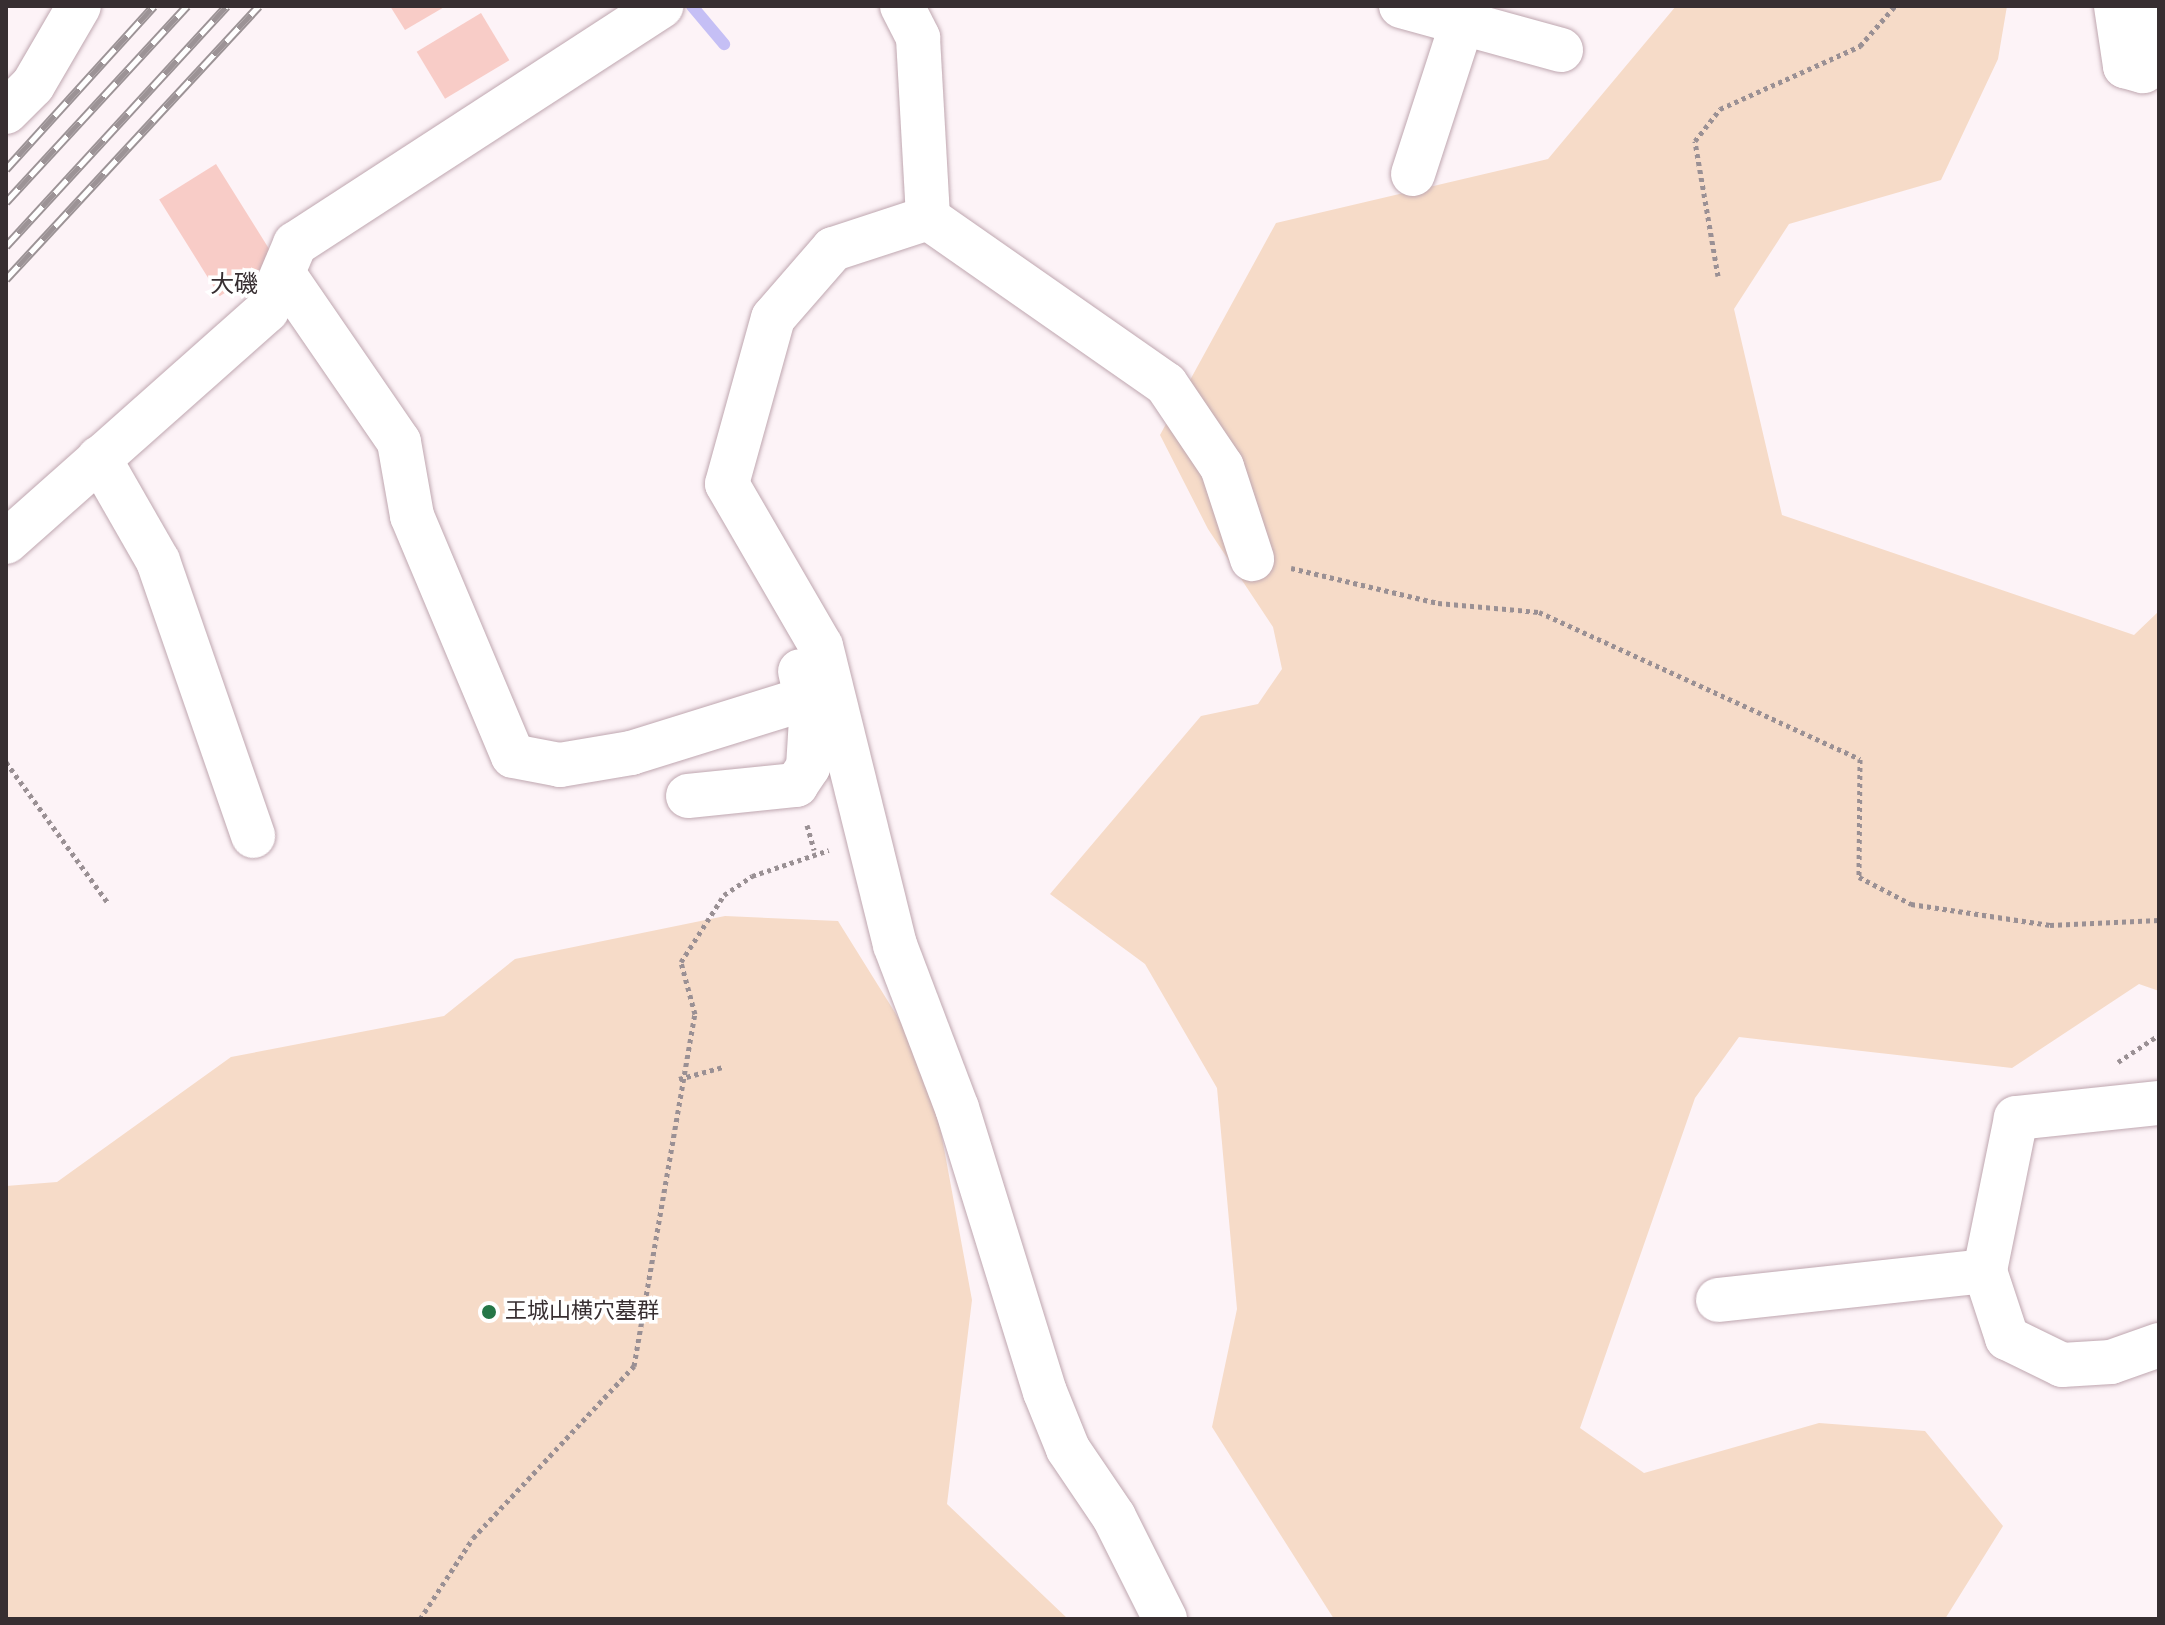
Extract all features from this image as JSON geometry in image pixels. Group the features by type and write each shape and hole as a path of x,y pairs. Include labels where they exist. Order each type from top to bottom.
{"street":[{"path":"6,112 33,85 79,6"},
{"path":"902,6 918,38 928,218"},
{"path":"1401,6 1561,50"},
{"path":"2116,6 2125,66 2143,71 2159,12"},
{"path":"6,542 267,310 285,276 295,244 661,7"},
{"path":"1413,174 1462,23"},
{"path":"928,218 833,249 773,318 727,484 743,517 821,646 869,859 957,1108 1045,1392 1068,1449 1114,1517 1165,1619"},
{"path":"928,218 1166,384 1222,467 1252,559"},
{"path":"285,276 399,442 412,516 513,756 560,765 631,753 808,698"},
{"path":"99,458 158,561 253,836"},
{"path":"688,796 796,785 808,767 808,698 749,565 743,517"},
{"path":"2159,1103 2016,1118 1985,1271 2007,1338 2062,1365 2111,1362 2159,1345"},
{"path":"1718,1300 1985,1271"}],"path":[{"path":"1718,276 1695,141 1720,109 1860,46 1895,6"},
{"path":"1252,559 1438,603 1539,612 1860,759 1859,877 1911,904 2050,925 2159,920"},
{"path":"6,762 108,903"},
{"path":"420,1619 473,1538 634,1366 678,1079 695,1014 681,962 724,895 819,848 869,859"},
{"path":"678,1079 723,1067"}],"shaded area":[{"path":"1676,6 2007,6 1998,59 1941,180 1789,224 1734,309 1782,515 2134,635 2159,611 2159,991 2139,984 2012,1068 1739,1037 1695,1098 1580,1428 1644,1473 1819,1423 1925,1431 2003,1526 1945,1619 1334,1619 1212,1427 1237,1309 1217,1088 1145,964 1050,894 1201,716 1258,704 1282,669 1273,627 1208,529 1160,435 1276,223 1548,159"},
{"path":"725,916 838,921 929,1067 972,1300 947,1504 1068,1619 6,1619 6,1186 57,1182 231,1057 444,1016 515,959"}],"building":[{"path":"390,6 446,6 405,30"},
{"path":"481,13 509,60 445,99 417,52"},
{"path":"216,164 276,261 220,296 159,200"}],"waterway":[{"path":"692,6 724,44"}],"railway":[{"path":"6,169 154,6"},
{"path":"6,202 187,6"},
{"path":"6,246 227,6"},
{"path":"6,279 259,6"}],"place":[{"name":"王城山横穴墓群","path":"489,1312"}],"district":[{"name":"大磯","path":"234,286"}]}
